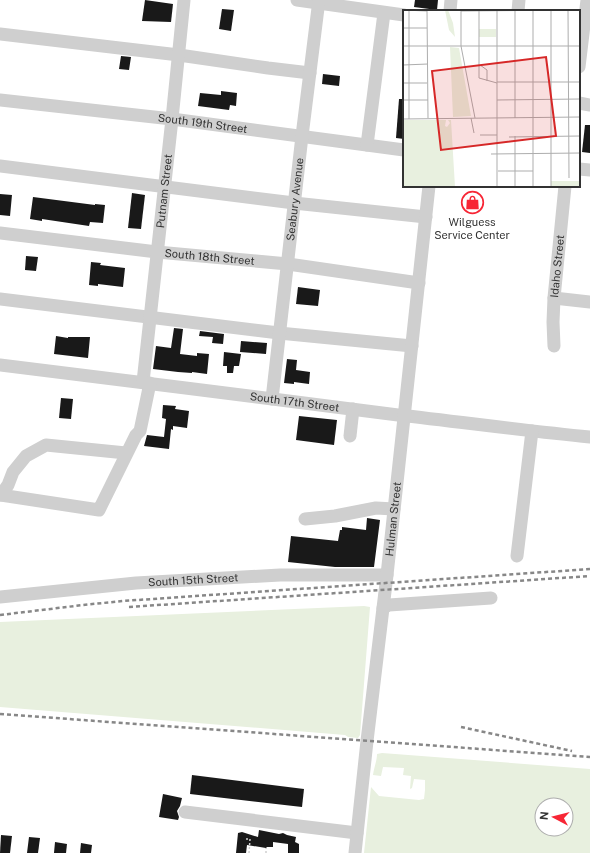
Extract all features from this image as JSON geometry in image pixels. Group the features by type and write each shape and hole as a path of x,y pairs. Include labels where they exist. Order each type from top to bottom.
{"street":[{"name":"Putnam Street","path":"0,495 99,510 126,453 136,435 140,431 146,382 150,316 184,0"},
{"path":"297,0 319,1 403,15"},
{"path":"450,10 451,0"},
{"path":"518,10 519,0"},
{"path":"580,61 584,37 587,0"},
{"name":"Seabury Avenue","path":"272,399 319,1"},
{"path":"367,145 384,12"},
{"path":"0,34 310,72"},
{"name":"South 19th Street","path":"0,100 172,119 403,150"},
{"path":"580,103 590,105"},
{"path":"0,166 294,203 426,217"},
{"path":"580,169 590,170"},
{"name":"Hulman Street","path":"355,853 405,415 429,187"},
{"name":"Idaho Street","path":"554,346 554,298 565,187"},
{"name":"South 18th Street","path":"0,233 157,252 288,264 419,283"},
{"path":"554,298 590,302"},
{"path":"0,299 150,316 279,333 412,346"},
{"name":"South 17th Street","path":"0,365 590,437"},
{"path":"350,436 353,409"},
{"path":"517,556 532,431"},
{"path":"0,495 8,485 13,472 26,456 46,444 126,453"},
{"path":"305,519 335,516 376,508 394,509"},
{"name":"South 15th Street","path":"0,597 144,582 280,575 387,575"},
{"path":"383,608 389,606 491,598"},
{"path":"184,812 357,833"}],"path":[{"path":"246,838 250,839 249,853"},
{"path":"266,848 266,853"}],"green space":[{"path":"364,606 370,607 360,735 358,738 348,737 345,735 0,707 0,622"},
{"path":"382,753 590,769 590,853 364,853 371,787 379,796 419,800 424,799 425,780 414,779 412,788 410,789 411,776 403,775 404,768 383,767 381,776 373,775 377,754"}],"building":[{"path":"145,0 173,4 171,22 142,21"},
{"path":"415,0 438,0 437,10 414,7"},
{"path":"222,9 234,10 231,31 219,29"},
{"path":"121,56 131,57 129,70 119,69"},
{"path":"323,74 340,76 339,86 322,84"},
{"path":"221,91 237,93 236,106 230,105 229,110 198,106 200,93 221,95"},
{"path":"399,99 403,99 403,139 396,138"},
{"path":"585,125 590,125 590,153 582,152"},
{"path":"132,193 145,195 141,229 128,228"},
{"path":"0,194 12,195 10,216 0,215"},
{"path":"33,197 105,205 103,223 90,222 89,226 42,219 42,221 30,219"},
{"path":"26,256 38,257 36,271 25,270"},
{"path":"91,262 101,263 100,265 125,268 123,287 98,284 98,286 89,285"},
{"path":"298,287 320,290 318,306 296,304"},
{"path":"174,328 183,329 180,354 197,356 197,353 209,354 207,374 153,369 156,346 171,348"},
{"path":"200,331 224,334 223,344 212,343 213,337 199,336"},
{"path":"56,336 68,338 90,337 88,358 54,354"},
{"path":"241,341 267,343 266,354 240,352"},
{"path":"224,352 241,354 239,366 234,366 233,373 227,373 227,366 223,366"},
{"path":"287,359 297,360 296,370 310,372 309,384 294,382 294,384 284,383"},
{"path":"61,398 73,399 71,419 59,418"},
{"path":"163,405 176,406 175,409 189,411 187,428 173,426 173,430 171,429 169,449 144,446 147,435 164,437 166,419 162,418"},
{"path":"299,416 337,420 334,445 296,440"},
{"path":"367,518 380,520 374,567 335,567 288,562 291,536 338,541 342,527 366,530"},
{"path":"192,775 304,789 302,807 190,794"},
{"path":"163,794 182,798 177,811 179,817 178,820 159,817"},
{"path":"259,830 279,834 283,833 296,837 295,842 299,844 299,853 288,853 288,844 273,842 273,847 266,848 247,845 246,853 236,853 238,833 242,832 258,837"},
{"path":"1,835 12,836 10,853 0,853"},
{"path":"29,837 40,838 38,853 27,853"},
{"path":"55,842 67,844 66,853 54,853"},
{"path":"81,843 92,845 91,853 80,853"}],"railway":[{"path":"0,615 123,601 590,569"},
{"path":"129,607 590,576"},
{"path":"0,714 590,757"},
{"path":"461,727 572,751"}],"place":[{"name":"Wilguess Service Center","path":"472,202"}]}
